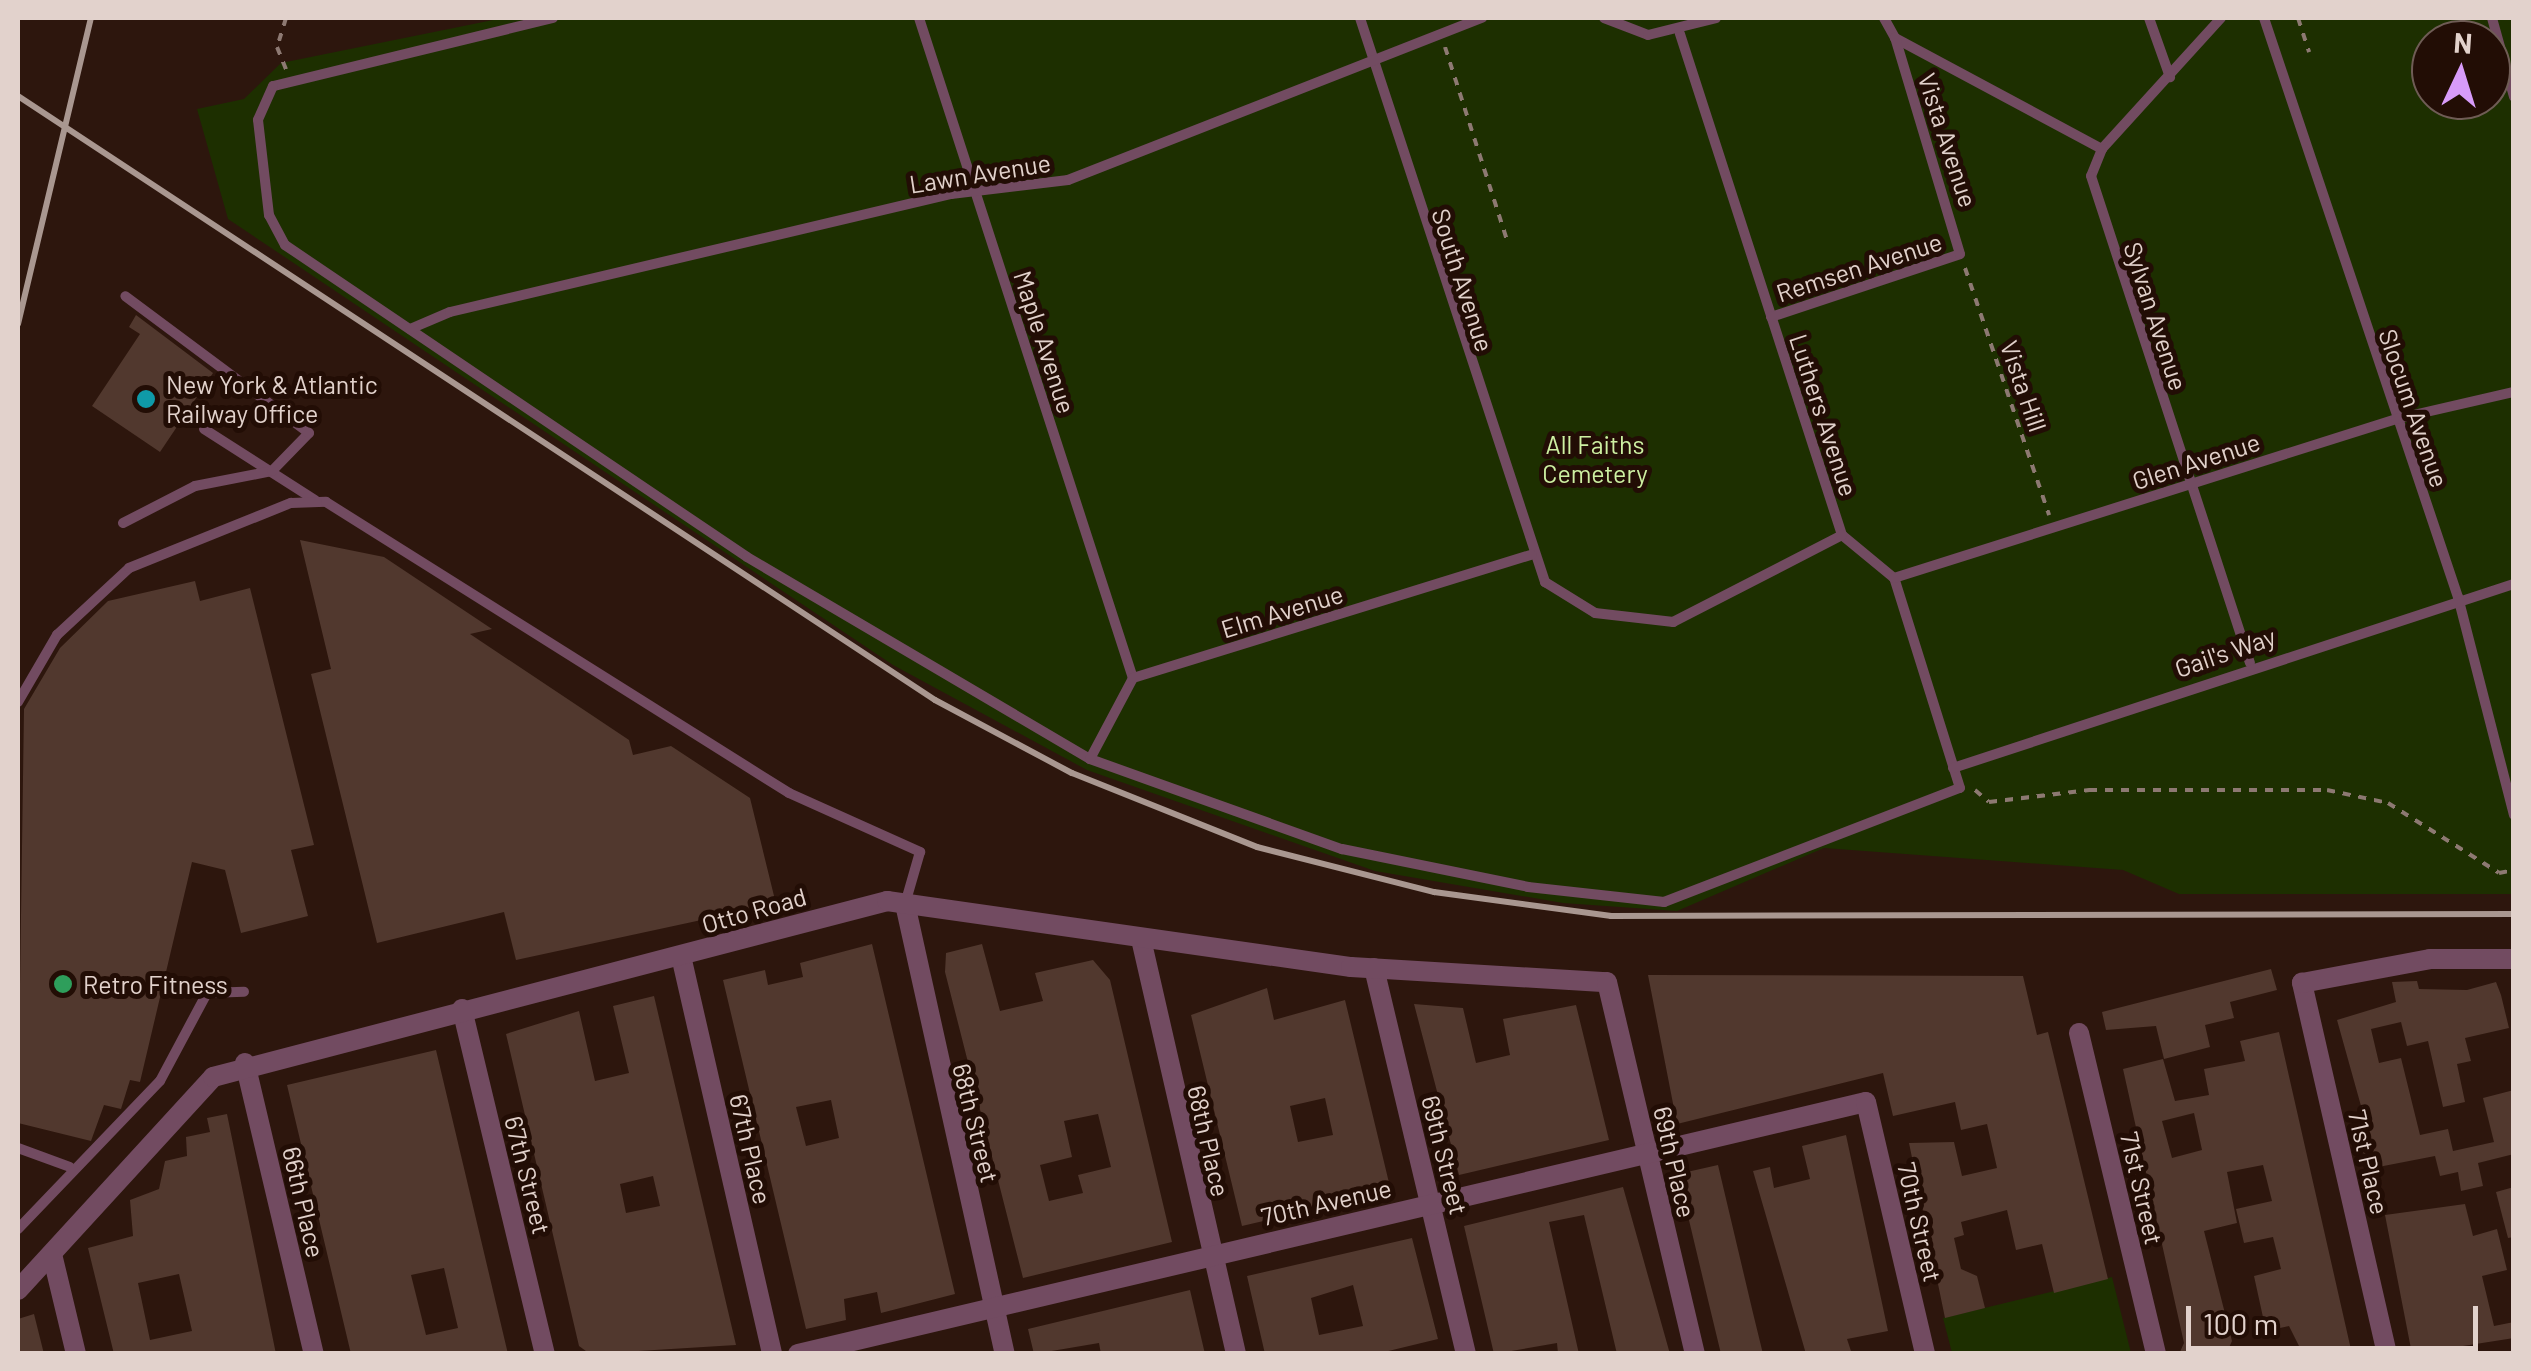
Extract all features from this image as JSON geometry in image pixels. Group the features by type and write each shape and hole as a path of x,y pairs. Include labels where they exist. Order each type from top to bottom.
{"street":[{"name":"Otto Road","path":"18,1290 213,1077 245,1063 682,956 872,902 1374,968 1607,982"},
{"name":"68th Street","path":"904,904 1005,1354"},
{"name":"68th Place","path":"1140,939 1210,1256 1236,1354"},
{"name":"67th Place","path":"682,956 772,1354"},
{"name":"71st Place","path":"2387,1354 2302,982 2430,958 2514,959"},
{"name":"69th Street","path":"1374,968 1466,1354"},
{"name":"69th Place","path":"1607,982 1694,1354"},
{"name":"67th Street","path":"462,1009 545,1354"},
{"name":"71st Street","path":"2080,1034 2156,1354"},
{"name":"66th Place","path":"245,1063 314,1354"},
{"name":"70th Avenue","path":"798,1354 994,1304 1866,1102"},
{"name":"70th Street","path":"1866,1102 1926,1354"},
{"path":"52,1254 76,1354"}],"lane":[{"path":"553,18 294,75 272,86 258,120 274,231 410,329 747,557 1090,759 1342,849 1528,887 1664,902 1960,788 1894,578"},
{"name":"Maple Avenue","path":"919,18 1133,678"},
{"name":"South Avenue","path":"1360,18 1370,61 1531,555"},
{"name":"Lawn Avenue","path":"410,329 450,312 976,195 1068,180 1482,18"},
{"path":"1604,18 1648,35 1680,34 1716,18"},
{"name":"Vista Avenue","path":"1884,18 1895,38 1960,254"},
{"path":"2149,18 2170,77"},
{"path":"1895,38 2102,148 2221,18"},
{"name":"Slocum Avenue","path":"2264,18 2458,597 2514,816"},
{"path":"2492,18 2514,97"},
{"name":"Luthers Avenue","path":"1680,34 1842,536 1894,578"},
{"name":"Sylvan Avenue","path":"2102,148 2090,176 2250,664"},
{"name":"Remsen Avenue","path":"1771,317 1960,254"},
{"path":"123,522 195,486 272,471 308,433 124,296"},
{"name":"Glen Avenue","path":"1894,578 2396,418 2514,392"},
{"path":"204,429 316,500 378,528 789,793 920,852 904,904"},
{"path":"18,702 57,635 129,568 316,500"},
{"path":"1531,555 1545,582 1595,613 1673,622 1842,536"},
{"name":"Elm Avenue","path":"1133,678 1531,555"},
{"name":"Gail's Way","path":"1953,768 2250,664 2458,597 2514,584"},
{"path":"1090,759 1133,678"},
{"path":"18,1230 70,1167 160,1081 207,993 244,992"},
{"path":"18,1148 70,1167"}],"path":[{"path":"286,18 278,60 294,75"},
{"path":"2298,18 2309,52"},
{"path":"2292,35 2302,32"},
{"path":"1440,33 1508,243"},
{"name":"Vista Hill","path":"1960,254 2054,529"},
{"path":"1960,788 1989,802 2089,790 2327,790 2388,803 2499,873 2514,870"}],"green space":[{"name":"All Faiths Cemetery","path":"503,18 2513,18 2513,894 2179,894 2123,870 1824,848 1677,911 1563,903 1375,871 1087,770 893,665 228,219 197,109 244,99 281,63"},
{"path":"2112,1277 2131,1353 1952,1353 1943,1318"}],"building":[{"name":"New York & Atlantic Railway Office","path":"136,315 213,373 160,452 92,406 140,334 129,327"},
{"path":"300,540 384,557 492,629 470,634 629,740 633,755 671,746 750,798 776,904 516,960 504,912 377,943 311,674 331,669"},
{"path":"195,581 200,601 250,588 314,845 291,850 308,916 241,933 225,870 192,862 140,1082 130,1080 121,1109 104,1105 91,1141 18,1123 24,709 60,648 108,601"},
{"path":"872,944 955,1294 881,1313 877,1292 844,1299 846,1320 806,1329 723,980 765,970 768,985 803,977 800,963","holes":["831,1100 839,1138 806,1146 796,1107"]},
{"path":"982,944 1000,1011 1043,1001 1035,973 1093,960 1110,980 1172,1242 1023,1278 945,972 946,953","holes":["1098,1114 1111,1167 1078,1175 1083,1193 1049,1201 1040,1165 1072,1157 1064,1121"]},
{"path":"2271,969 2277,990 2230,1002 2234,1018 2205,1025 2210,1047 2164,1059 2156,1026 2106,1030 2102,1012"},
{"path":"1648,975 2023,976 2037,1035 2048,1032 2108,1279 2054,1293 2042,1244 2016,1250 2007,1210 1961,1222 1964,1235 1954,1238 1961,1269 1977,1276 1985,1308 1945,1318 1909,1143 1954,1142 1962,1176 1997,1168 1987,1124 1961,1130 1955,1102 1893,1116 1883,1073 1677,1124"},
{"path":"2417,981 2419,989 2467,990 2496,982 2501,995 2509,1028 2465,1038 2471,1061 2457,1064 2465,1102 2443,1107 2428,1041 2407,1046 2401,1022 2371,1029 2379,1063 2401,1058 2420,1135 2448,1129 2453,1151 2494,1142 2483,1098 2514,1090 2514,1154 2478,1163 2483,1186 2461,1191 2458,1172 2440,1176 2435,1156 2368,1169 2363,1151 2373,1149 2337,1020 2396,1002 2392,982"},
{"path":"1267,988 1274,1020 1345,1000 1391,1191 1242,1226 1191,1015","holes":["1325,1098 1333,1135 1298,1142 1290,1106"]},
{"path":"654,996 736,1345 590,1354 579,1346 506,1034 579,1011 595,1081 629,1073 613,1006","holes":["653,1176 660,1206 626,1213 620,1184"]},
{"path":"1414,1004 1463,1008 1476,1063 1510,1055 1503,1019 1576,1005 1609,1140 1459,1175"},
{"path":"2279,1032 2352,1354 2303,1354 2289,1326 2266,1331 2254,1276 2281,1269 2273,1237 2244,1243 2236,1209 2272,1201 2263,1165 2227,1172 2237,1223 2204,1231 2232,1341 2226,1354 2179,1354 2184,1343 2123,1069 2163,1059 2175,1101 2209,1095 2204,1069 2245,1061 2240,1041","holes":["2194,1113 2202,1150 2172,1158 2162,1121"]},
{"path":"436,1050 508,1354 351,1354 287,1085","holes":["444,1268 458,1328 426,1335 411,1275"]},
{"path":"227,1114 276,1354 114,1354 88,1248 133,1236 130,1200 159,1189 165,1161 187,1156 186,1137 210,1132 207,1118","holes":["179,1274 192,1331 150,1340 138,1283"]},
{"path":"1846,1135 1888,1331 1847,1339 1852,1354 1806,1354 1753,1171 1770,1167 1774,1188 1810,1179 1802,1146"},
{"path":"1718,1165 1763,1354 1721,1354 1678,1174"},
{"path":"1623,1187 1670,1354 1617,1354 1584,1215 1549,1222 1579,1354 1558,1354 1557,1343 1494,1354 1464,1226"},
{"path":"2514,1187 2514,1237 2508,1238 2496,1192"},
{"path":"2465,1204 2473,1236 2497,1229 2507,1270 2482,1276 2494,1326 2514,1322 2514,1338 2412,1354 2385,1215"},
{"path":"1412,1238 1438,1339 1376,1354 1265,1354 1247,1276","holes":["1353,1285 1363,1326 1319,1335 1311,1298"]},
{"path":"1190,1290 1205,1354 1101,1354 1099,1343 1034,1354 1028,1329"},
{"path":"34,1314 44,1354 18,1354 18,1319"}],"railway":[{"path":"18,324 91,18"},
{"path":"18,96 935,700 1072,773 1257,847 1434,892 1611,916 2514,914"}],"place":[{"name":"New York & Atlantic Railway Office","path":"146,399"},
{"name":"Retro Fitness","path":"63,984"}]}
